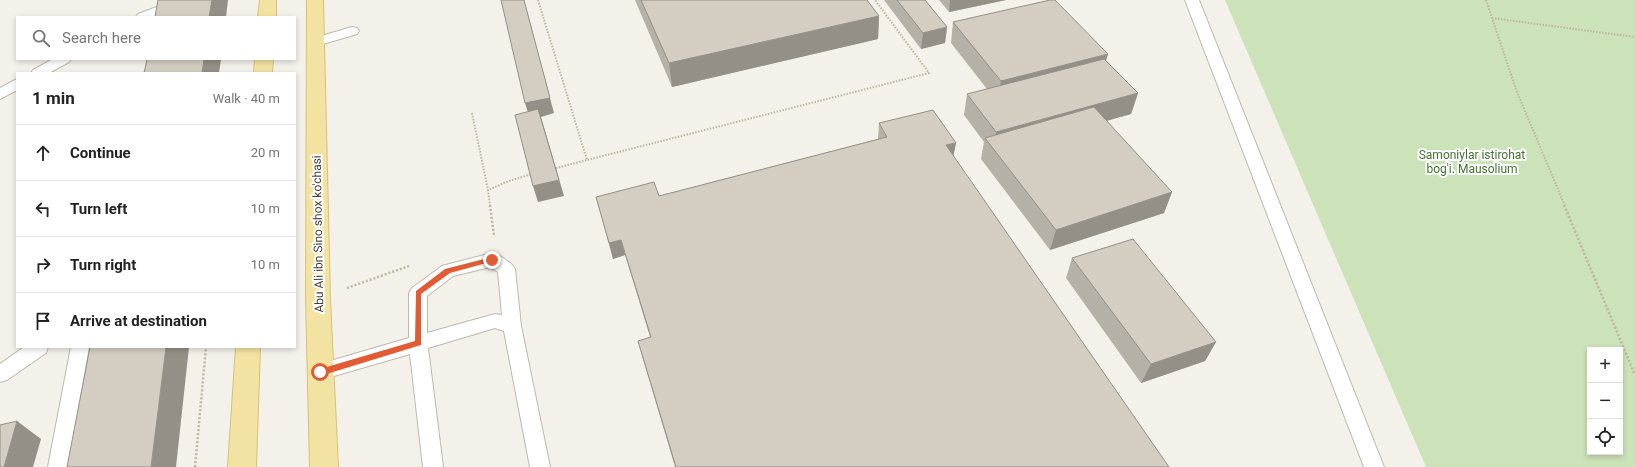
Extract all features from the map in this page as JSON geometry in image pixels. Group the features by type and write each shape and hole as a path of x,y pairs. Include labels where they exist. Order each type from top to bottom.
{"main road":[{"path":"267,16 268,0"},
{"name":"Abu Ali ibn Sino shox ko'chasi","path":"316,0 318,298 324,467"},
{"path":"263,72 264,60"},
{"path":"242,467 248,348"}],"lane":[{"path":"1192,0 1374,467"},
{"path":"145,16 162,9"},
{"path":"316,42 352,32"},
{"path":"40,72 62,60"},
{"path":"0,94 16,85"},
{"path":"433,467 418,343 418,293 448,271 492,260 506,269 512,326 540,467"},
{"path":"320,372 495,320 512,326"},
{"path":"0,374 38,348"},
{"path":"58,467 80,348"}],"path":[{"path":"538,0 587,160"},
{"path":"551,169 929,73 875,0"},
{"path":"1486,0 1517,92 1635,374"},
{"path":"1492,18 1635,37"},
{"path":"472,113 488,190 494,236 487,239"},
{"path":"488,190 508,181 537,173"},
{"path":"318,298 413,265"},
{"path":"195,467 206,348"}],"green space":[{"name":"Samoniylar istirohat bog'i. Mausolium","path":"1225,0 1635,0 1635,467 1426,467"}],"building":[{"path":"158,0 212,0 209,16 155,16"},
{"path":"501,0 524,0 550,98 525,103"},
{"path":"641,0 867,0 879,16 669,63"},
{"path":"897,0 925,0 947,27 923,33"},
{"path":"1055,0 1108,54 1001,81 953,22"},
{"path":"1104,59 1138,93 996,132 967,94"},
{"path":"147,60 204,60 202,72 144,72"},
{"path":"1094,107 1172,192 1056,230 985,138"},
{"path":"538,109 559,180 533,186 515,115"},
{"path":"933,110 956,143 946,145 1169,467 676,467 638,341 651,337 621,240 609,243 596,197 654,182 659,196 887,137 879,123"},
{"path":"1133,239 1216,342 1151,364 1072,258"},
{"path":"90,348 166,348 151,467 67,467"},
{"path":"17,421 4,467 0,467 0,425"}],"route":[{"path":"320,372 418,343 418,293 448,271 492,260"}]}
